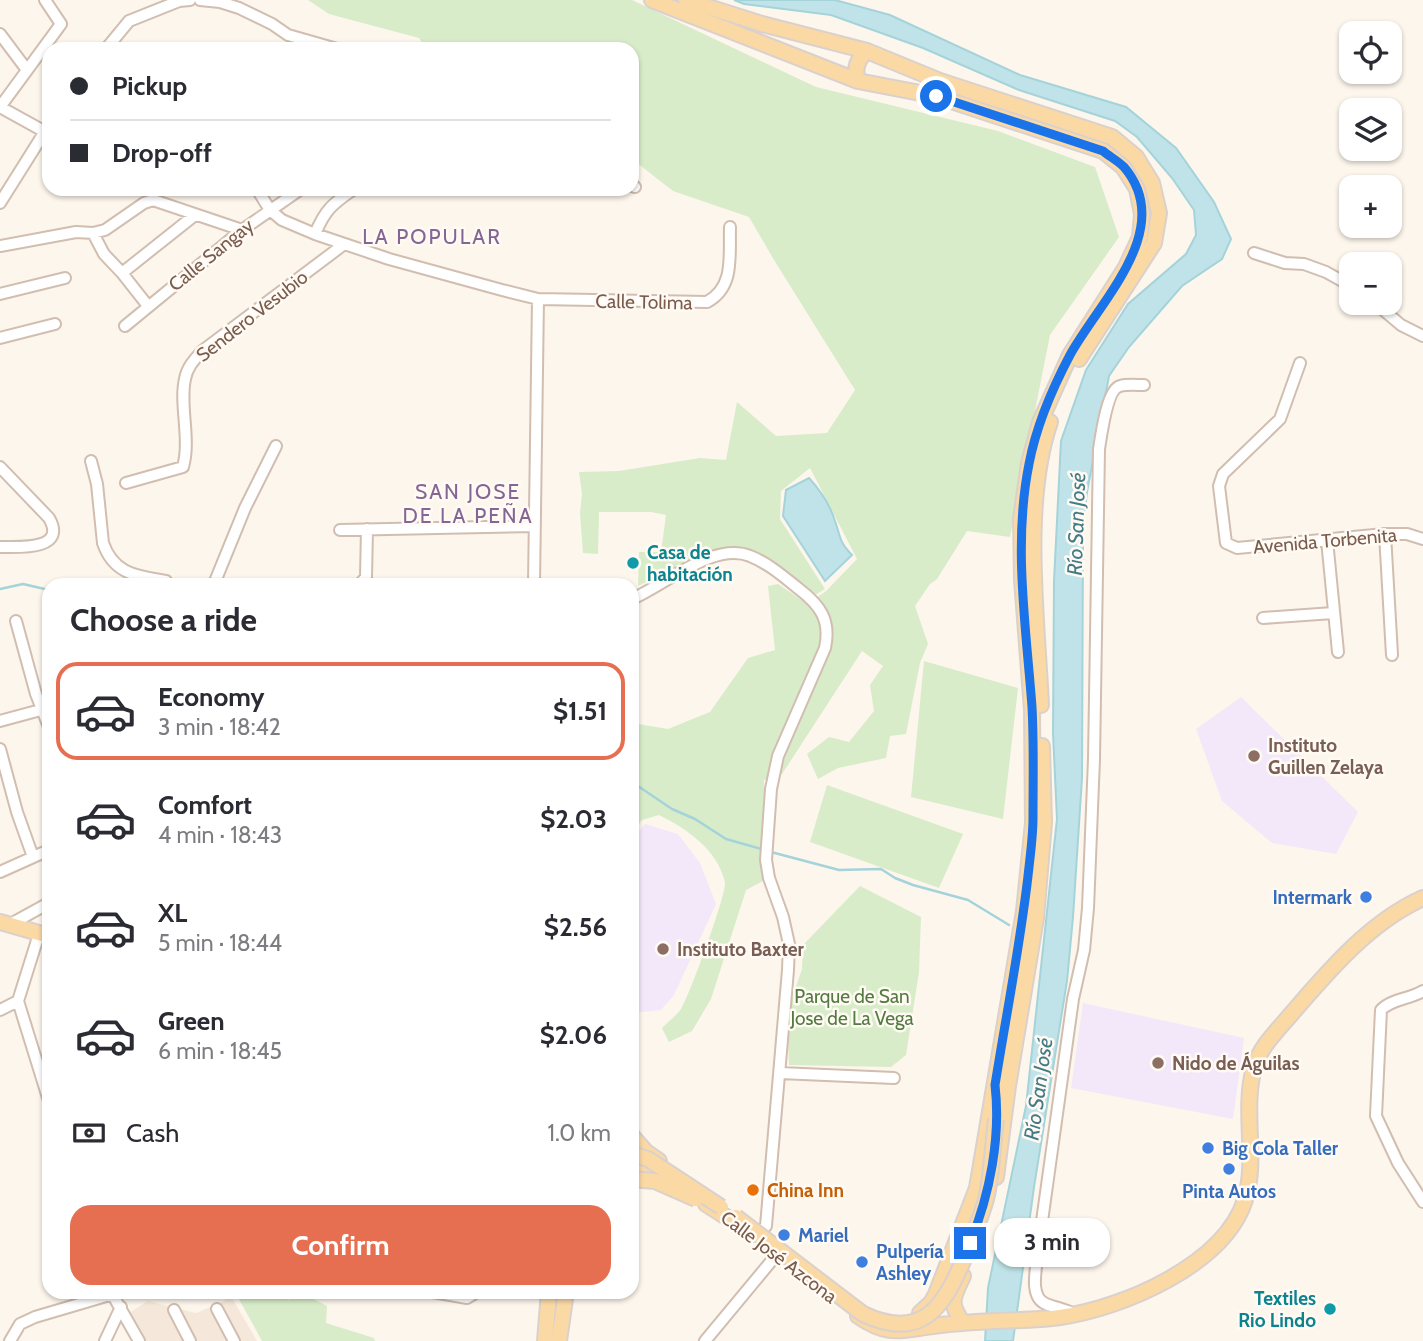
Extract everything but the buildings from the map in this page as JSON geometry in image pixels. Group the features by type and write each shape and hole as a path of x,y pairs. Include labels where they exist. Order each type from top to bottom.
{"main road":[{"path":"639,1150 736,1217 863,1314 886,1324 914,1324 929,1316 946,1298 979,1222 987,1192 1033,822 1032,710 1022,580 1021,519 1029,463 1040,422 1070,355 1126,267 1140,237 1143,214 1137,189 1123,167 1103,151 936,96 840,75 652,0"},
{"path":"687,0 708,9 867,51 940,81 1112,137 1142,165 1152,183 1159,213 1154,243 1078,360 1049,425 1040,465 1034,519 1044,823 1036,918 977,1188 936,1294 924,1311 903,1329"},
{"path":"840,75 849,61 848,45"},
{"path":"858,81 857,62 867,51"},
{"name":"Calle José Azcona","path":"639,1167 760,1233 778,1253 864,1321 877,1327 903,1329 1067,1315 1110,1305 1158,1284 1202,1257 1221,1241 1235,1222 1245,1199 1249,1175 1250,1087 1254,1066 1264,1047 1353,947 1384,921 1423,898"},
{"path":"4,924 42,934"},
{"path":"967,1322 954,1308 953,1299 994,1192 1004,1129 1001,1085"},
{"name":"Calle José Azcona","path":"639,1148 857,1304 903,1329"},
{"path":"639,1180 655,1181 736,1217"},
{"path":"545,1341 549,1299"},
{"path":"547,1322 555,1299"},
{"path":"559,1341 565,1299"}],"street":[{"path":"45,0 61,24 48,42"},
{"path":"112,42 129,21 179,1 190,0"},
{"path":"200,0 239,8 288,35 312,42"},
{"path":"0,34 27,70"},
{"path":"42,50 0,107 42,128"},
{"path":"2,195 42,138"},
{"path":"262,196 270,209"},
{"name":"Calle Sangay","path":"125,326 242,230 290,196"},
{"path":"315,234 323,215 344,196"},
{"path":"0,246 76,232 93,233 105,230 144,203 153,200 242,230"},
{"name":"Calle Tolima","path":"270,209 282,220 343,245 538,299 707,302 718,296 724,288 729,269 730,227"},
{"path":"122,273 195,215"},
{"path":"93,233 104,254 148,306"},
{"name":"Sendero Vesubio","path":"126,483 183,467 186,452 184,380 191,364 343,245"},
{"path":"1254,253 1285,263 1304,264 1339,279"},
{"path":"0,294 65,278"},
{"path":"534,578 538,299"},
{"path":"1389,315 1401,325 1423,336"},
{"path":"0,338 55,324"},
{"name":"Avenida Torbenita","path":"1300,363 1280,419 1223,474 1219,486 1226,542 1237,548 1385,534 1407,534 1423,539"},
{"path":"1067,1315 1042,1303 1035,1291 1073,999 1084,950 1088,908 1094,759 1099,450 1103,421 1114,390 1120,386 1144,385"},
{"path":"216,578 245,509 276,446"},
{"path":"91,461 97,484 106,552 125,572 146,578"},
{"path":"0,467 49,518 53,526 52,534 42,544 0,547"},
{"path":"340,530 534,526"},
{"path":"365,578 367,529"},
{"path":"1385,534 1392,655"},
{"path":"1327,540 1338,652"},
{"path":"639,595 710,557 729,553 746,554 760,561 809,597 826,619 828,634 825,648 778,756 771,789 766,850 769,878 789,944 771,1186 766,1226 760,1233"},
{"path":"1263,618 1333,613"},
{"path":"16,621 36,694 42,702"},
{"path":"0,722 42,709"},
{"path":"0,749 17,812 33,857"},
{"path":"0,872 42,853"},
{"path":"4,924 42,906"},
{"path":"42,940 18,1001 42,1076"},
{"path":"1423,991 1386,1005 1381,1010 1376,1116 1398,1163 1423,1202"},
{"path":"0,1010 18,1001"},
{"path":"780,1073 894,1078"},
{"path":"705,1341 778,1253"},
{"path":"10,1341 20,1324 93,1299"},
{"path":"116,1299 139,1341"},
{"path":"105,1341 121,1307"},
{"path":"217,1309 234,1341"},
{"path":"174,1310 190,1341"}],"shaded area":[{"name":"Instituto Guillen Zelaya","path":"1241,697 1358,812 1336,854 1272,843 1222,801 1196,729"},
{"name":"Instituto Baxter","path":"645,824 678,834 700,863 716,904 674,995 661,1010 639,1012 639,831"},
{"name":"Nido de Águilas","path":"1083,1003 1244,1038 1233,1119 1071,1088"},
{"path":"226,1299 233,1299 257,1341 144,1341 129,1313 148,1301 196,1313 210,1307 212,1310"}],"green space":[{"path":"308,0 632,0 816,87 998,131 1095,167 1119,237 1050,335 1010,537 967,531 937,579 930,584 915,606 928,644 920,663 906,734 890,736 886,758 838,768 818,779 807,754 829,737 849,742 874,711 870,685 883,666 862,651 782,774 764,780 763,881 746,890 711,999 692,1031 669,1042 662,1028 679,1012 685,1001 714,924 725,882 708,850 690,834 659,815 642,820 639,824 639,724 668,729 710,712 748,658 775,650 768,586 778,584 808,604 826,591 857,559 810,468 781,491 780,519 825,589 815,595 764,556 729,553 702,556 639,586 639,552 661,552 666,515 651,512 599,512 598,554 583,553 579,472 619,471 700,458 726,460 737,402 776,436 827,433 855,390 749,217 673,191 639,164 639,42 422,42 419,38 329,14"},
{"path":"924,661 1018,688 1003,819 911,797"},
{"path":"827,785 963,834 939,888 810,842"},
{"name":"Parque de San Jose de La Vega","path":"860,886 921,917 919,972 906,1055 891,1067 789,1065 787,1013 802,969 803,945"},
{"path":"239,1299 314,1299 327,1306 326,1323 374,1338 375,1341 262,1341"}],"water":[{"name":"Río San José","path":"734,0 835,0 890,15 1020,75 1126,107 1176,148 1214,202 1231,239 1222,259 1182,286 1129,347 1109,376 1083,527 1082,778 1067,981 1013,1341 985,1341 988,1288 1026,1106 1057,819 1053,733 1054,581 1061,441 1086,370 1128,304 1186,254 1196,235 1194,210 1172,178 1137,137 1115,121 1019,90 923,48 831,15 744,4"},
{"path":"809,478 828,504 842,543 852,555 825,581 783,516 786,490"}],"waterway":[{"path":"0,589 23,584 42,588"},
{"path":"639,787 726,839 765,850"},
{"path":"771,852 839,870 881,869 913,885 968,900 1009,925"}],"place":[{"name":"Casa de habitación","path":"633,563"},
{"name":"Instituto Guillen Zelaya","path":"1254,756"},
{"name":"Intermark","path":"1366,897"},
{"name":"Instituto Baxter","path":"663,949"},
{"name":"Nido de Águilas","path":"1158,1063"},
{"name":"Big Cola Taller","path":"1208,1148"},
{"name":"Pinta Autos","path":"1229,1169"},
{"name":"China Inn","path":"753,1190"},
{"name":"Mariel","path":"784,1235"},
{"name":"Pulpería Ashley","path":"862,1262"},
{"name":"Textiles Rio Lindo","path":"1330,1309"}],"district":[{"name":"LA POPULAR","path":"432,236"},
{"name":"SAN JOSE DE LA PEÑA","path":"468,503"}],"route":[{"path":"936,96 1103,151 1123,167 1137,189 1143,214 1140,237 1126,267 1070,355 1040,422 1029,463 1021,519 1021,540 1032,710 1033,822 1024,911 995,1085 998,1110 987,1192 970,1243"}]}
